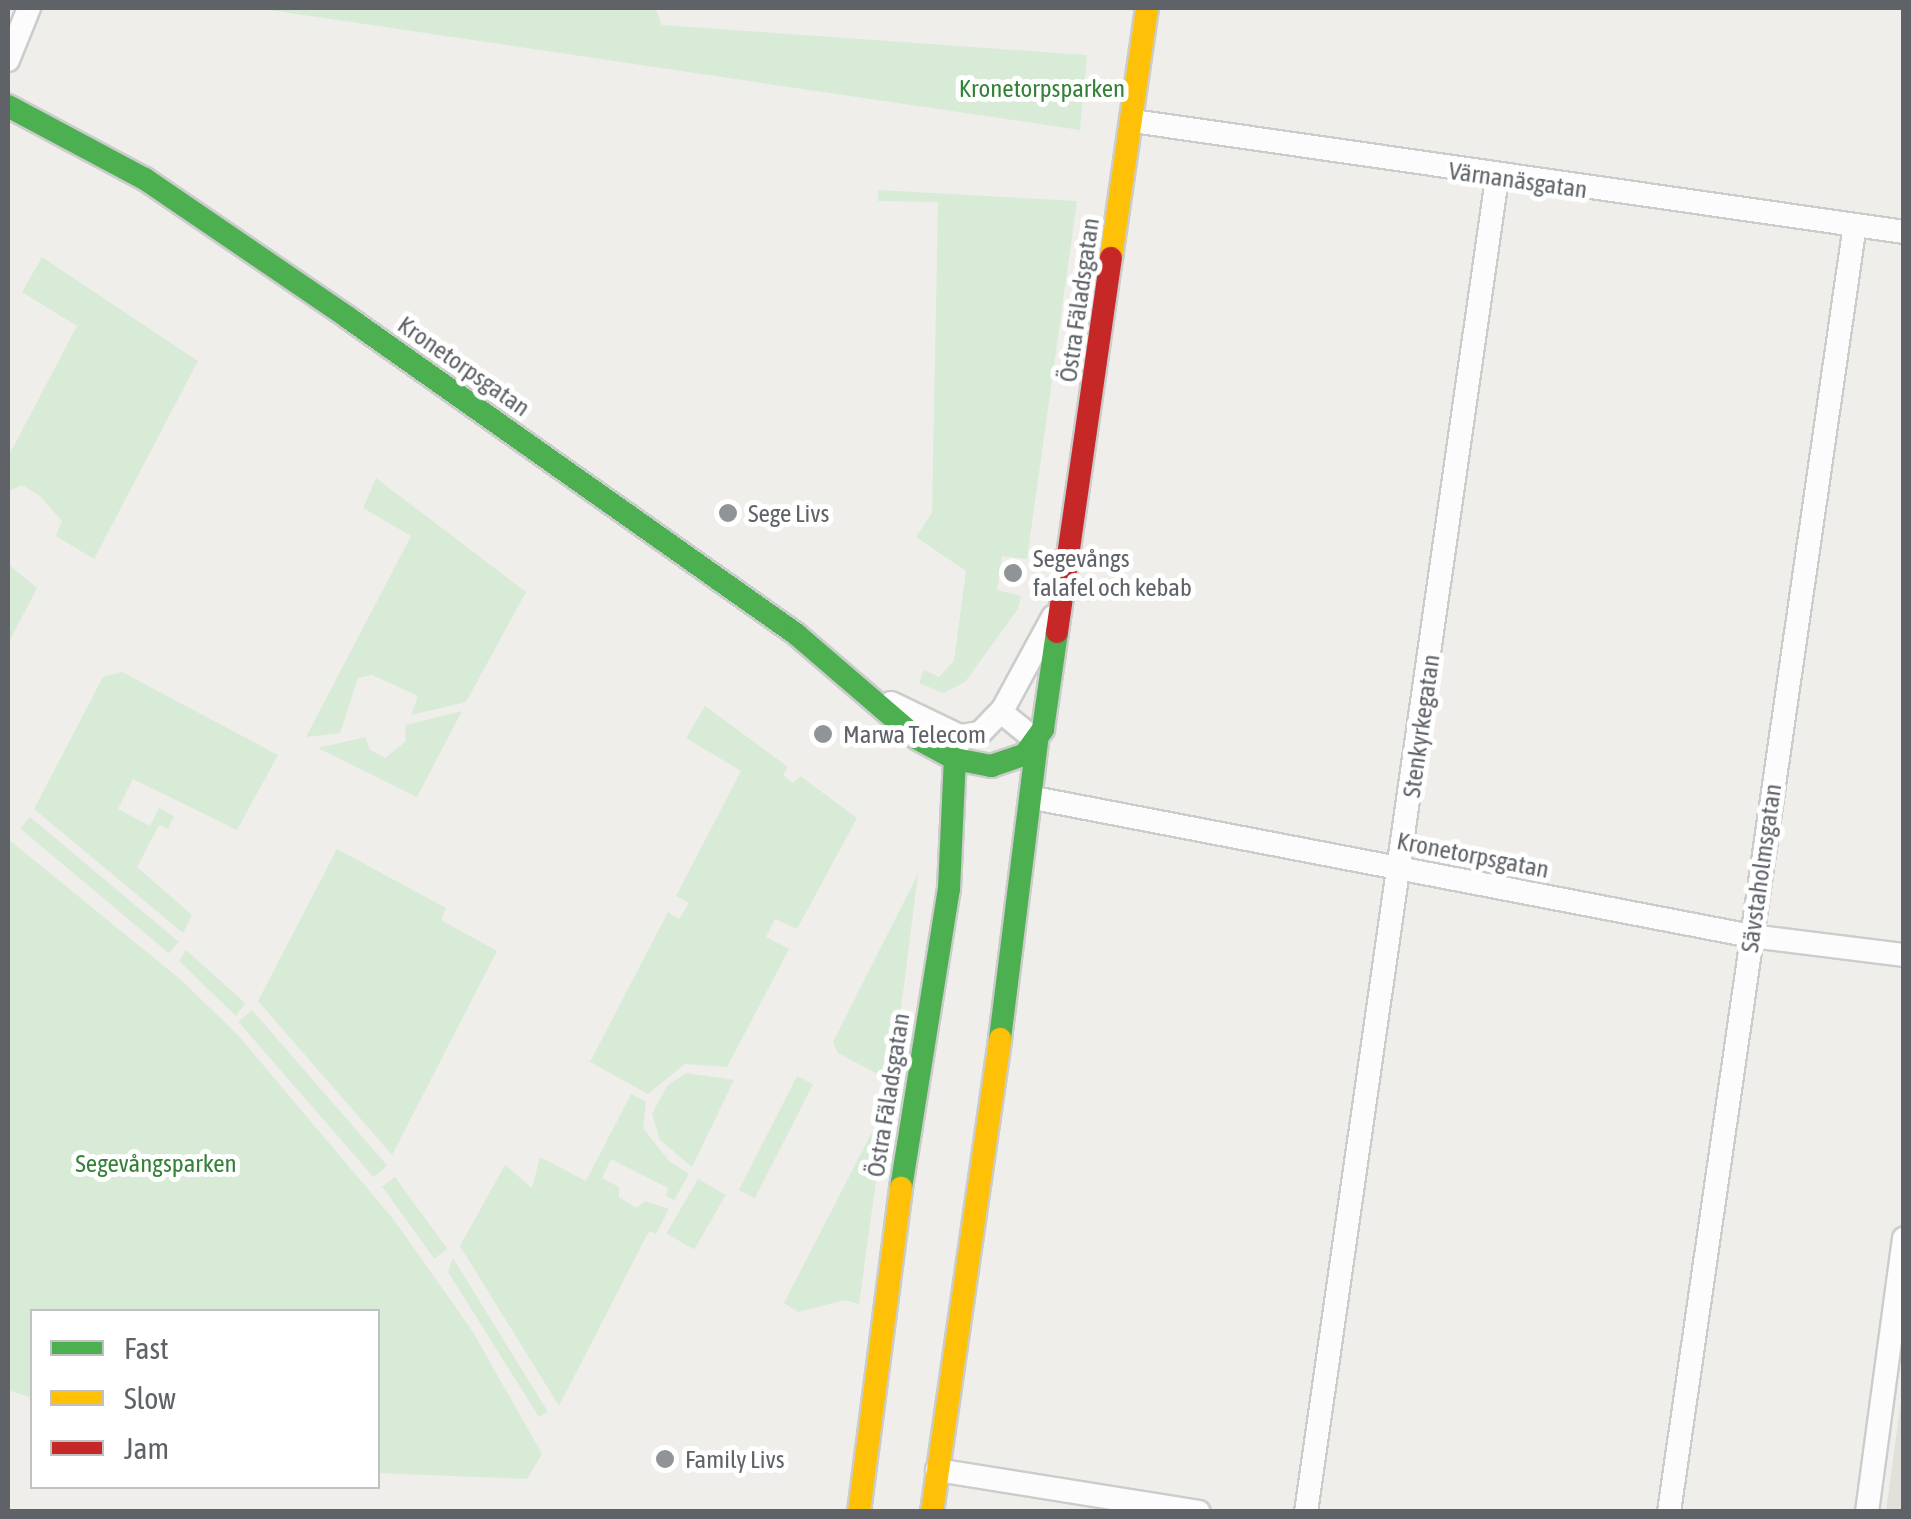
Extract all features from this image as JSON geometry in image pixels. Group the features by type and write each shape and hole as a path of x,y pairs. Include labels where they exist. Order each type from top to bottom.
{"street":[{"path":"8,60 29,8"},
{"name":"Östra Fäladsgatan","path":"932,1512 1034,798 1037,741 1062,600 1147,8"},
{"name":"Kronetorpsgatan","path":"8,106 172,197 874,695 918,739 958,748 991,766 1012,762 1037,741"},
{"name":"Värnanäsgatan","path":"1133,121 1497,178 1904,232"},
{"name":"Stenkyrkegatan","path":"1306,1512 1402,870 1497,178"},
{"name":"Sävstaholmsgatan","path":"1669,1512 1854,224"},
{"name":"Östra Fäladsgatan","path":"1000,712 1062,600"},
{"path":"958,748 1000,712 1037,741"},
{"name":"Östra Fäladsgatan","path":"859,1512 907,1144 949,888 958,748"},
{"name":"Kronetorpsgatan","path":"1034,798 1750,936 1904,955"},
{"path":"1868,1512 1904,1238"},
{"path":"937,1470 1198,1512"}],"shaded area":[{"path":"1903,1387 1903,1511 1886,1511"}],"green space":[{"name":"Kronetorpsparken","path":"256,8 655,8 662,25 1087,55 1080,130"},
{"path":"878,190 1077,201 1027,559 1002,556 997,590 1021,596 1018,609 965,682 943,693 919,683 924,670 939,677 954,661 966,571 916,537 932,513 938,202 878,201"},
{"path":"42,257 198,361 94,559 56,536 62,521 40,496 22,485 8,492 8,457 77,326 22,292"},
{"path":"376,478 526,592 466,702 411,715 418,696 372,675 358,678 340,733 306,737 411,536 363,508"},
{"path":"8,564 37,588 8,644"},
{"path":"122,672 278,755 237,830 133,779 118,809 150,826 159,808 174,816 168,829 159,825 137,867 192,915 183,933 34,809 103,677"},
{"path":"705,706 788,767 783,775 793,783 800,776 857,818 797,929 775,919 766,937 789,949 727,1067 685,1064 648,1094 590,1062 668,912 679,919 689,903 676,896 741,771 686,738"},
{"path":"462,711 417,797 318,748 365,737 370,750 385,758 405,742 406,725"},
{"path":"30,817 179,942 169,953 20,828"},
{"name":"Segevångsparken","path":"8,839 181,980 237,1034 394,1220 473,1332 542,1454 527,1479 380,1473 380,1309 30,1309 30,1397 8,1390"},
{"path":"337,849 446,908 441,920 497,951 392,1155 258,1001"},
{"path":"918,874 893,1072 883,1077 838,1053 833,1042"},
{"path":"186,950 245,1003 236,1016 179,961"},
{"path":"252,1010 387,1165 374,1177 238,1022"},
{"path":"686,1073 734,1080 692,1167 660,1140 652,1114 667,1086"},
{"path":"797,1076 813,1084 755,1198 739,1190"},
{"path":"631,1094 646,1102 643,1128 669,1161 689,1174 674,1200 666,1196 668,1188 611,1159 602,1178 619,1187 619,1197 636,1208 645,1201 669,1209 656,1234 649,1231 559,1406 460,1246 505,1165 532,1188 540,1157 586,1181"},
{"path":"887,1103 859,1304 845,1300 798,1312 784,1303"},
{"path":"395,1177 447,1249 434,1258 382,1186"},
{"path":"698,1179 726,1195 694,1250 666,1234"},
{"path":"453,1258 548,1412 539,1417 448,1272"}],"traffic: fast":[{"path":"8,106 145,179 347,317 796,634 918,739 955,759 991,766 1025,754 1043,729 1057,632"},
{"path":"1000,1039 1037,741"},
{"path":"901,1188 949,889 955,759"}],"traffic: slow":[{"path":"1111,258 1147,8"},
{"path":"932,1512 1000,1039"},
{"path":"859,1512 901,1188"}],"traffic: jam":[{"path":"1057,632 1111,258"}],"place":[{"name":"Sege Livs","path":"728,513"},
{"name":"Segevångs falafel och kebab","path":"1013,573"},
{"name":"Marwa Telecom","path":"823,734"},
{"name":"Family Livs","path":"665,1459"}]}
